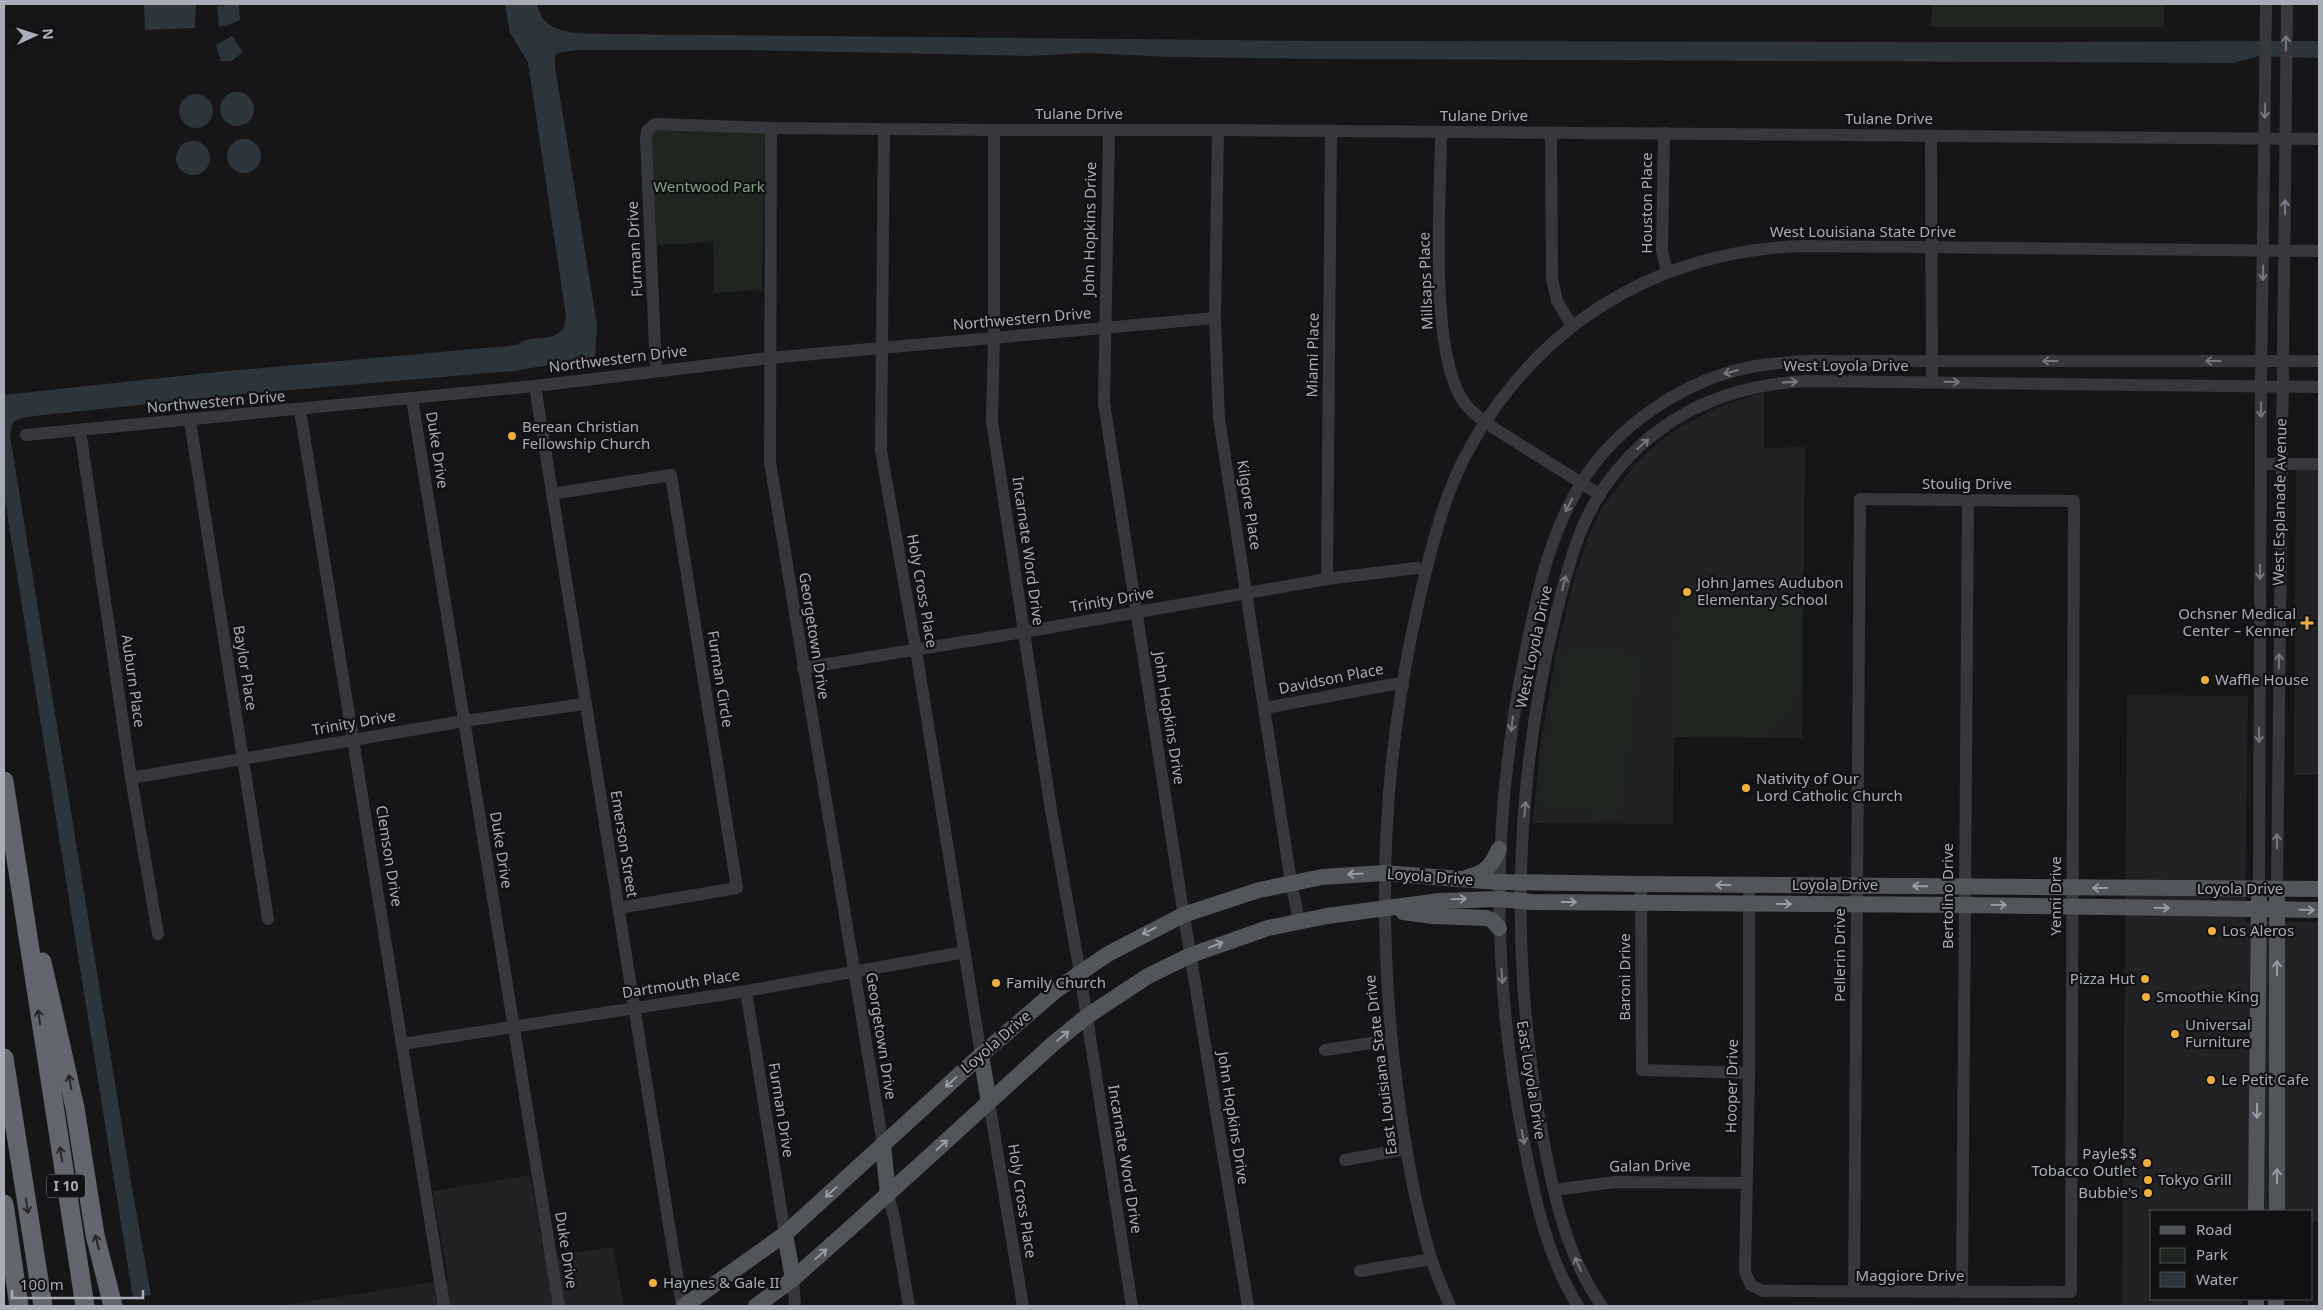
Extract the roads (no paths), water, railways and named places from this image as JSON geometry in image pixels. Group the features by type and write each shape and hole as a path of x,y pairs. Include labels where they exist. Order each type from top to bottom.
{"highway":[{"name":"I 10","path":"4,781 46,1065 85,1306"},
{"path":"15,848 66,1061 95,1235 113,1306"},
{"name":"I 10","path":"5,1064 44,1306"},
{"path":"4,1204 19,1306"}],"main road":[{"path":"1456,879 1484,872 1494,861 1499,849"},
{"name":"Loyola Drive","path":"683,1306 785,1234 981,1055 1054,992 1080,973 1108,954 1183,915 1223,901 1291,882 1322,877 1384,874 1498,882 2319,889"},
{"path":"2219,889 2219,908"},
{"name":"West Esplanade Avenue","path":"2256,1210 2259,889"},
{"name":"West Esplanade Avenue","path":"2277,889 2277,1210"},
{"name":"Loyola Drive","path":"756,1306 793,1279 1086,1017 1148,976 1191,955 1233,938 1299,921 1440,901 1498,899 1520,901 2319,910"},
{"path":"1384,910 1433,916 1486,918 1492,920 1499,928"},
{"path":"2257,1045 2277,1045"},
{"path":"981,1055 989,1102"},
{"path":"2257,1140 2277,1141"},
{"path":"883,1145 888,1195"},
{"path":"785,1234 793,1279"}],"street":[{"name":"West Esplanade Avenue","path":"2259,889 2260,386 2264,252 2266,4"},
{"name":"West Esplanade Avenue","path":"2277,889 2280,464 2285,251 2287,4"},
{"name":"Tulane Drive","path":"650,127 661,124 771,128 2319,139"},
{"name":"Furman Drive","path":"650,127 646,139 656,371"},
{"name":"Georgetown Drive","path":"771,128 770,462 883,1145"},
{"name":"Holy Cross Place","path":"884,129 881,451 916,650 981,1055"},
{"name":"Incarnate Word Drive","path":"994,130 992,421 1132,1306"},
{"name":"John Hopkins Drive","path":"1108,130 1104,403 1183,915 1248,1306"},
{"name":"Kilgore Place","path":"1218,130 1215,318 1219,418 1266,708 1291,882 1299,921"},
{"name":"Miami Place","path":"1327,579 1331,131"},
{"name":"Millsaps Place","path":"1441,132 1440,317 1447,360 1454,383 1466,405 1485,422 1600,494"},
{"path":"1551,133 1552,278 1557,301 1572,326"},
{"name":"Houston Place","path":"1664,133 1662,251 1668,272"},
{"path":"1931,136 1932,382"},
{"name":"West Louisiana State Drive","path":"1384,874 1390,782 1402,685 1426,570 1439,520 1454,479 1485,422 1515,381 1541,352 1572,326 1628,291 1668,272 1734,254 1778,247 2319,251"},
{"name":"Northwestern Drive","path":"26,435 190,421 535,386 769,358 1215,318"},
{"name":"West Loyola Drive","path":"1499,849 1513,720 1531,625 1555,538 1581,483 1610,447 1652,410 1694,386 1728,373 1755,366 1806,361 2319,361"},
{"name":"West Loyola Drive","path":"1521,882 1528,772 1541,680 1567,570 1588,515 1600,494 1625,462 1662,430 1699,406 1737,391 1779,382 1808,380 2319,387"},
{"name":"Emerson Street","path":"535,386 584,704 683,1306"},
{"name":"Duke Drive","path":"412,398 559,1306"},
{"name":"Clemson Drive","path":"300,410 444,1306"},
{"name":"Baylor Place","path":"190,421 268,920"},
{"name":"Auburn Place","path":"80,430 131,778 158,934"},
{"path":"2261,464 2319,464"},
{"name":"Furman Circle","path":"552,494 670,475 735,875 737,888 618,908"},
{"name":"Stoulig Drive","path":"1860,499 2074,501"},
{"name":"Pellerin Drive","path":"1854,1292 1860,499"},
{"name":"Bertolino Drive","path":"1962,1292 1968,500"},
{"name":"Yenni Drive","path":"2071,1292 2074,501"},
{"name":"Trinity Drive","path":"803,668 1136,613 1327,579 1416,568 1426,570"},
{"name":"Davidson Place","path":"1266,708 1394,684 1402,685"},
{"name":"Trinity Drive","path":"131,778 464,721 584,704"},
{"name":"East Loyola Drive","path":"1499,849 1499,928 1507,1036 1527,1158 1546,1234 1554,1259 1573,1304"},
{"name":"East Louisiana State Drive","path":"1384,874 1384,910 1392,1040 1406,1149 1431,1259 1450,1306"},
{"name":"East Loyola Drive","path":"1521,882 1522,976 1526,1031 1538,1112 1554,1190 1573,1253 1591,1290 1602,1306"},
{"name":"Baroni Drive","path":"1641,884 1642,1070 1749,1073"},
{"name":"Hooper Drive","path":"1749,885 1746,1272 1750,1285"},
{"name":"Dartmouth Place","path":"402,1044 746,991 965,952"},
{"name":"Furman Drive","path":"746,991 785,1234"},
{"path":"1326,1050 1392,1040"},
{"name":"Holy Cross Place","path":"989,1102 1022,1306"},
{"path":"1345,1160 1406,1149"},
{"name":"Galan Drive","path":"1554,1190 1615,1182 1747,1182"},
{"path":"888,1195 894,1218 909,1306"},
{"path":"1360,1271 1431,1259"},
{"path":"793,1279 795,1306"},
{"name":"Maggiore Drive","path":"1750,1285 1764,1292 2071,1292"},
{"path":"1573,1304 1591,1290"}],"water":[{"path":"144,4 196,4 195,28 145,30"},
{"path":"239,4 240,20 227,26 219,26 217,6"},
{"path":"505,4 537,4 541,15 555,28 586,34 1326,41 2319,41 2319,58 2259,56 2234,63 1334,59 1171,57 1087,53 1031,56 748,50 575,50 557,53 555,56 555,67 597,325 595,357 514,371 242,394 25,417 13,422 10,436 151,1295 133,1298 4,494 4,395 217,372 517,345 531,339 554,336 564,326 566,316 528,62 510,33"},
{"path":"232,36 243,52 232,61 221,61 216,45"},
{"path":"237,92 244,93 249,97 253,102 253,116 249,121 244,125 237,126 230,125 225,121 221,116 220,109 221,102 225,97 230,93"},
{"path":"196,94 203,95 208,99 212,104 212,118 208,123 203,127 196,128 189,127 184,123 180,118 179,111 180,104 184,99 189,95"},
{"path":"244,139 256,144 261,156 256,168 244,173 232,168 227,156 232,144"},
{"path":"193,141 200,142 205,146 209,151 209,165 205,170 200,174 193,175 186,174 181,170 177,165 176,158 177,151 181,146 186,142"}],"place":[{"name":"Berean Christian Fellowship Church","path":"512,436"},
{"name":"John James Audubon Elementary School","path":"1687,592"},
{"name":"Ochsner Medical Center – Kenner","path":"2307,623"},
{"name":"Waffle House","path":"2205,680"},
{"name":"Nativity of Our Lord Catholic Church","path":"1746,788"},
{"name":"Los Aleros","path":"2212,931"},
{"name":"Pizza Hut","path":"2145,979"},
{"name":"Family Church","path":"996,983"},
{"name":"Smoothie King","path":"2146,997"},
{"name":"Universal Furniture","path":"2175,1034"},
{"name":"Le Petit Cafe","path":"2211,1080"},
{"name":"Payle$$ Tobacco Outlet","path":"2147,1163"},
{"name":"Tokyo Grill","path":"2148,1180"},
{"name":"Bubbie's","path":"2148,1193"},
{"name":"Haynes & Gale II","path":"653,1283"}],"park label":[{"name":"Wentwood Park","path":"709,187"}]}
